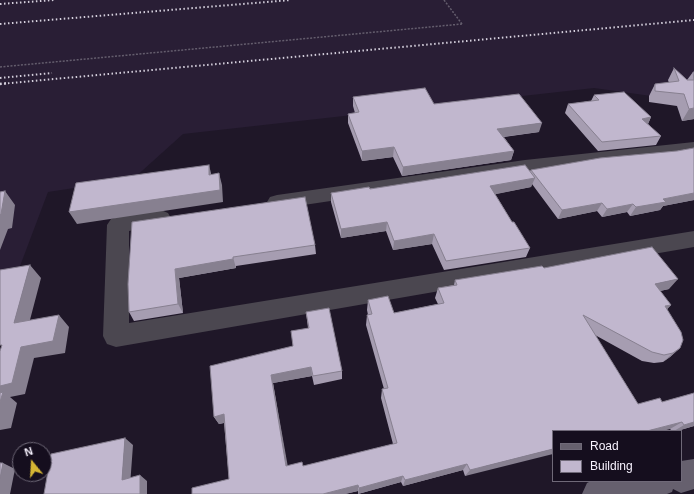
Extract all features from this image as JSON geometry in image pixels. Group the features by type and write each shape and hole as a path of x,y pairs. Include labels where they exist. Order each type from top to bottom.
{"main road":[{"path":"682,477 694,474"},
{"path":"598,494 656,482"}],"street":[{"path":"259,204 525,166 694,148"},
{"path":"180,216 118,225 116,336 694,239"}],"path":[{"path":"0,67 462,24 444,0"}],"shaded area":[{"path":"0,0 694,0 694,102 594,88 183,134 133,179 48,192 0,319"}],"building":[{"path":"674,68 687,80 694,80 694,108 689,109 684,94 655,91 655,84 679,81"},
{"path":"425,88 434,104 519,94 542,123 497,129 514,151 403,167 394,147 362,151 348,114 359,112 353,97"},
{"path":"624,92 651,117 642,119 661,136 602,142 568,104 599,100 594,95"},
{"path":"694,148 694,193 663,199 666,202 636,207 633,204 607,209 602,203 562,210 531,170 600,158"},
{"path":"209,165 209,175 219,173 220,190 69,212 76,183"},
{"path":"525,165 535,178 490,186 530,248 446,261 434,234 394,241 387,222 341,229 331,193 369,187 370,189"},
{"path":"5,191 1,214 0,215 0,192"},
{"path":"305,197 315,245 233,257 233,259 175,269 178,304 129,312 128,284 132,222"},
{"path":"652,247 678,279 655,284 671,305 665,306 681,332 683,340 680,348 673,353 664,355 652,352 583,315 638,404 660,398 662,402 694,393 694,422 684,425 682,422 651,430 552,430 552,449 470,470 467,464 405,480 403,476 359,488 358,485 323,494 192,494 192,488 229,479 224,414 214,417 210,366 293,346 291,331 309,328 306,312 329,308 342,371 313,376 311,367 271,375 286,466 302,462 303,466 397,443 382,389 388,388 367,315 372,314 368,300 388,296 394,313 444,303 438,288 457,285 455,280 542,266 544,268"},
{"path":"30,265 14,323 59,315 53,341 21,347 12,383 0,386 0,351 2,345 0,345 0,270"},
{"path":"3,392 0,402 0,393"},
{"path":"125,438 122,480 140,475 140,494 44,494 46,482 52,482 52,454"},
{"path":"0,463 3,463 0,479"}],"railway":[{"path":"0,4 54,0"},
{"path":"0,24 291,0"},
{"path":"8,83 0,84 694,20"},
{"path":"0,78 52,73"}]}
